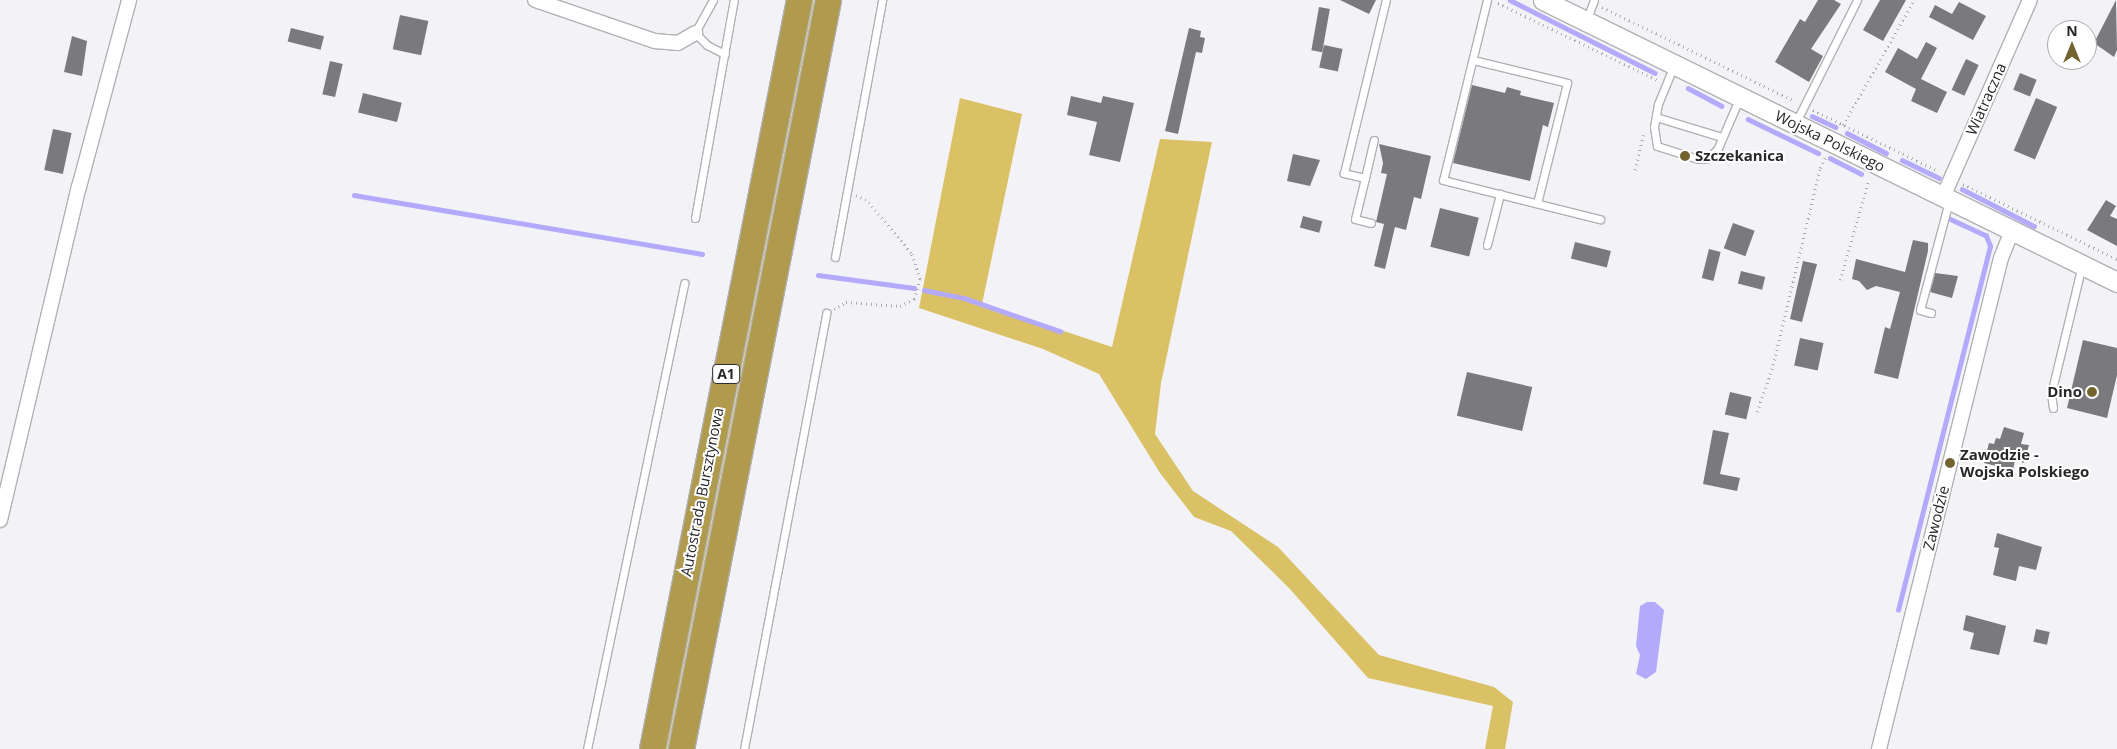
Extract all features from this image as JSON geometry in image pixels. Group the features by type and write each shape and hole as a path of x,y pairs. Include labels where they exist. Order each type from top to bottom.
{"highway":[{"name":"Autostrada Bursztynowa","path":"652,749 799,0"},
{"name":"Autostrada Bursztynowa","path":"681,749 828,0"}],"main road":[{"name":"Wojska Polskiego","path":"1543,0 2117,282"}],"street":[{"path":"0,520 79,187 129,0"},
{"path":"535,0 654,41 678,43 695,34"},
{"name":"Wiatraczna","path":"1946,199 1952,178 2030,0"},
{"name":"Zawodzie","path":"1879,749 2002,258 2012,230"}],"lane":[{"path":"713,0 695,34 707,45 725,54"},
{"path":"694,218 734,0"},
{"path":"835,256 882,0"},
{"path":"1365,178 1344,173 1386,0"},
{"path":"1487,0 1443,180 1600,219"},
{"path":"1795,124 1857,0"},
{"path":"1586,21 1593,1"},
{"path":"1473,60 1567,83 1537,203"},
{"path":"1674,64 1665,84 1656,117 1654,138 1657,146 1698,159 1709,158 1714,154 1741,97"},
{"path":"1656,117 1722,137"},
{"path":"1371,223 1355,219 1374,140"},
{"path":"1487,244 1500,194"},
{"path":"1931,313 1920,310 1946,199"},
{"path":"2053,408 2051,394 2082,265"},
{"path":"587,749 684,283"},
{"path":"744,749 826,313"}],"path":[{"path":"1492,0 1665,84"},
{"path":"1758,412 1773,365 1820,168 1914,0"},
{"path":"1593,1 2117,259"},
{"path":"1840,280 1866,183 1878,165"},
{"path":"826,313 846,302 900,306 914,299 920,279 911,253 866,200 846,193"}],"shaded area":[{"path":"809,0 818,0 672,749 661,749"},
{"path":"960,98 1022,114 982,304 1112,347 1160,139 1212,142 1161,383 1155,434 1193,491 1278,547 1379,655 1494,687 1513,702 1505,749 1485,749 1493,706 1368,678 1289,588 1231,531 1194,517 1160,473 1099,374 1043,349 919,308"},
{"path":"1647,602 1655,602 1664,610 1656,672 1646,679 1636,674 1640,655 1636,646 1640,606"}],"building":[{"path":"1340,0 1376,0 1369,14"},
{"path":"1818,0 1834,0 1841,4 1811,49 1823,56 1809,82 1775,62 1800,19 1805,22"},
{"path":"1880,0 1906,0 1883,41 1863,30"},
{"path":"2116,0 2117,50 2114,57 2097,45 2097,37"},
{"path":"1959,2 1986,16 1973,40 1929,17 1935,5 1952,14"},
{"path":"1319,7 1330,9 1322,52 1311,50"},
{"path":"400,15 428,21 421,55 393,49"},
{"path":"291,28 324,36 321,50 288,42"},
{"path":"1189,28 1201,31 1200,37 1205,38 1202,53 1196,52 1178,134 1165,131"},
{"path":"72,36 87,41 82,76 64,72"},
{"path":"1926,42 1937,48 1921,79 1947,92 1937,113 1911,101 1916,89 1885,72 1898,48 1917,59"},
{"path":"1324,45 1343,49 1338,71 1319,67"},
{"path":"1966,59 1979,65 1964,96 1952,90"},
{"path":"330,61 343,64 335,97 322,94"},
{"path":"2020,73 2037,80 2030,96 2013,90"},
{"path":"1472,85 1505,93 1507,87 1521,91 1520,95 1554,103 1548,127 1543,125 1530,181 1453,163"},
{"path":"363,93 402,103 397,122 358,112"},
{"path":"1071,96 1101,103 1103,96 1134,103 1120,162 1089,155 1097,122 1067,115"},
{"path":"2036,98 2057,107 2035,159 2014,150"},
{"path":"53,129 72,133 63,174 44,170"},
{"path":"1379,144 1431,156 1421,199 1414,197 1406,230 1395,227 1385,269 1374,266 1384,224 1376,222 1387,174 1381,173 1383,163"},
{"path":"1293,154 1320,160 1310,186 1287,181"},
{"path":"2106,200 2116,206 2110,216 2117,219 2117,246 2087,230"},
{"path":"1440,208 1479,218 1469,256 1430,247"},
{"path":"1303,216 1322,221 1319,233 1300,228"},
{"path":"1733,223 1755,231 1745,256 1724,248"},
{"path":"1913,240 1928,243 1928,251 1898,379 1874,373 1885,327 1890,329 1900,292 1876,286 1867,290 1859,281 1852,279 1856,259 1905,272"},
{"path":"1575,242 1611,251 1607,267 1571,258"},
{"path":"1709,249 1721,252 1713,281 1702,278"},
{"path":"1803,261 1817,264 1802,322 1790,319"},
{"path":"1741,271 1765,277 1762,290 1738,284"},
{"path":"1935,273 1958,276 1952,298 1930,292"},
{"path":"1800,338 1823,343 1818,370 1794,365"},
{"name":"Dino","path":"2083,340 2117,348 2117,375 2107,418 2067,408"},
{"path":"1467,372 1532,387 1522,431 1457,416"},
{"path":"1730,392 1751,397 1746,419 1725,414"},
{"path":"2004,427 2024,433 2021,444 2029,445 2024,463 2015,460 2013,470 1984,463 1989,443 1994,444 1996,438 2000,439"},
{"path":"1713,430 1729,433 1720,474 1740,478 1737,491 1703,484"},
{"path":"1997,533 2042,547 2036,570 2019,566 2016,581 1993,575 1999,548 1994,547"},
{"path":"1966,615 2006,626 1999,655 1970,649 1974,633 1963,630"},
{"path":"2036,629 2050,632 2047,645 2033,642"}],"waterway":[{"path":"1510,0 1655,73"},
{"path":"1688,88 1722,106"},
{"path":"1812,116 1836,127"},
{"path":"1748,119 1818,153"},
{"path":"1847,133 1886,153"},
{"path":"1830,158 1861,174"},
{"path":"1902,160 1939,178"},
{"path":"1962,189 2034,226"},
{"path":"354,195 702,254"},
{"path":"1898,610 1990,246 1986,236 1950,219"},
{"path":"818,275 914,288"},
{"path":"924,290 964,298 1060,331"}],"place":[{"name":"Szczekanica","path":"1685,156"},
{"name":"Dino","path":"2092,392"},
{"name":"Zawodzie - Wojska Polskiego","path":"1950,463"}]}
